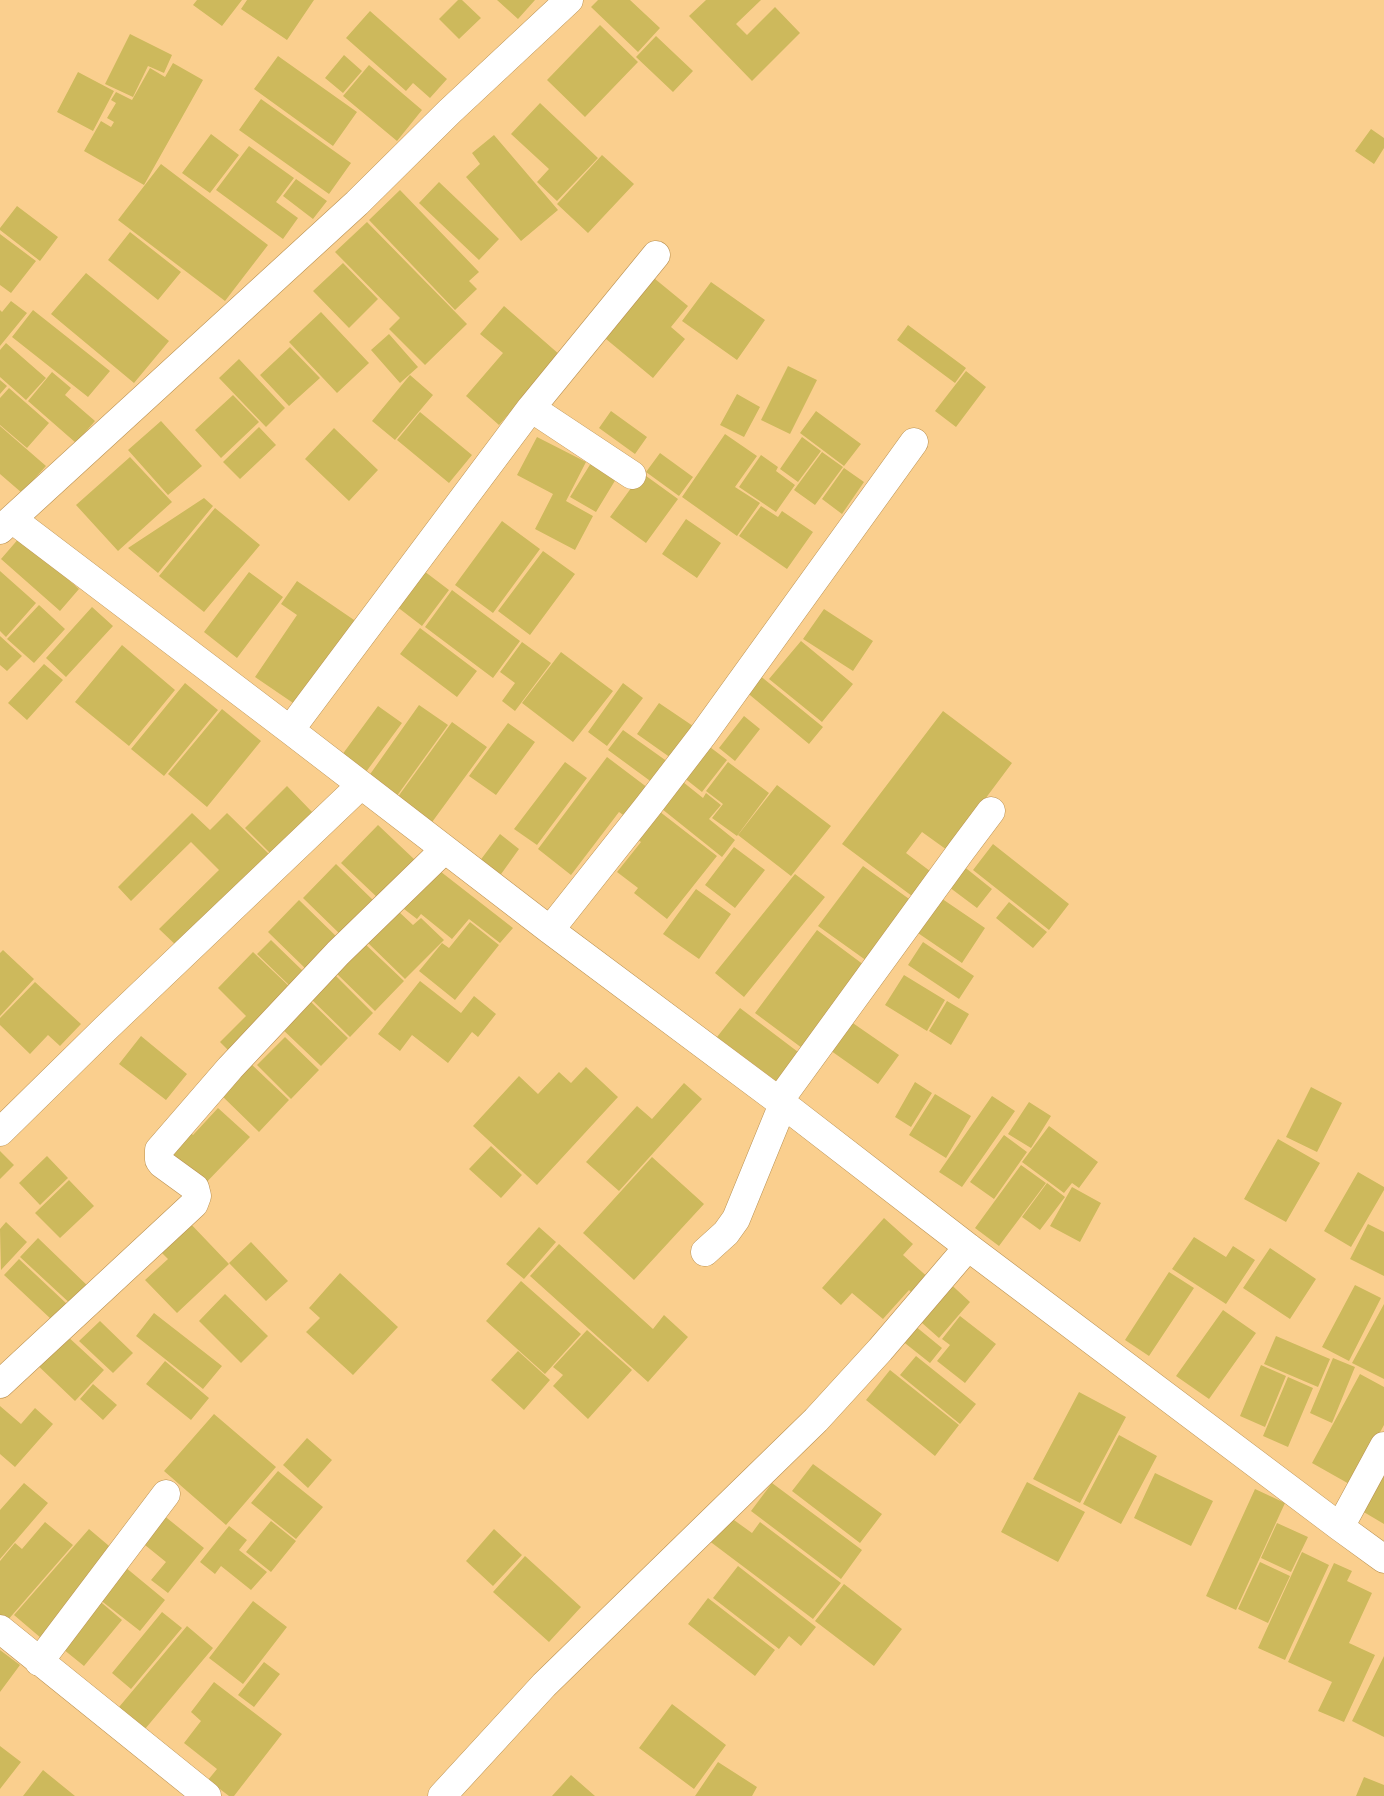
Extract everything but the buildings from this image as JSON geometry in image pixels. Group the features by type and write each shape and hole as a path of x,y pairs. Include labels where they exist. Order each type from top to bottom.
{"street":[{"path":"569,0 449,112 357,203 6,524 290,730 444,850 781,1102 968,1247 1384,1559"},
{"path":"290,730 531,408 656,255"},
{"path":"531,408 632,475"},
{"path":"550,930 702,736 914,442"},
{"path":"0,1132 360,785"},
{"path":"705,1252 726,1233 736,1219 781,1102 961,850 992,811"},
{"path":"0,1384 194,1204 197,1196 194,1188 162,1164 159,1160 159,1150 230,1068 338,954 444,850"},
{"path":"442,1796 551,1679 816,1420 880,1350 968,1247"},
{"path":"1340,1527 1384,1446"},
{"path":"39,1662 166,1494"},
{"path":"0,1629 207,1796"}]}
